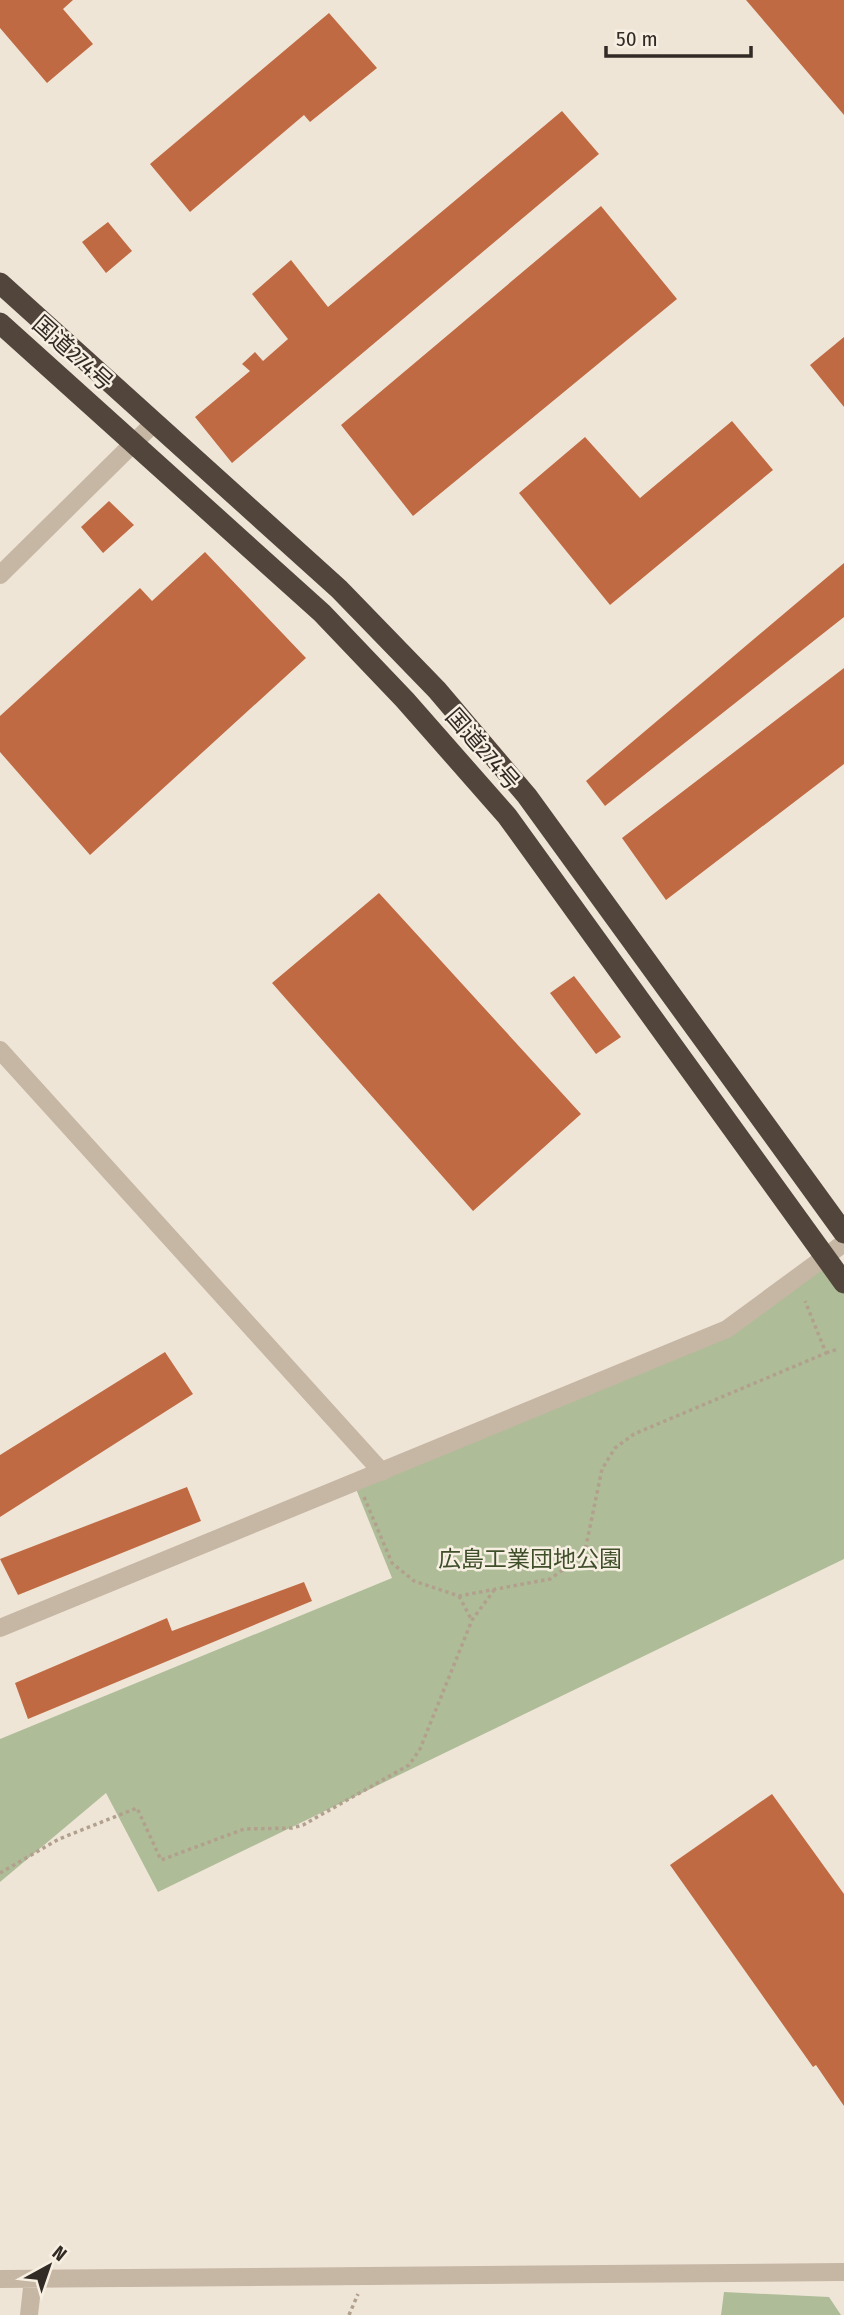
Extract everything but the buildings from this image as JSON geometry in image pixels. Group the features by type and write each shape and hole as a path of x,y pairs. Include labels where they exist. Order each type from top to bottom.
{"highway":[{"name":"国道274号","path":"0,283 339,589 446,701 527,796 844,1233"},
{"name":"国道274号","path":"0,323 322,613 507,816 844,1283"}],"street":[{"path":"0,575 155,422"},
{"path":"0,1050 382,1472"},
{"path":"0,1628 727,1329 844,1243"},
{"path":"0,2279 844,2272"},
{"path":"29,2315 33,2279"}],"path":[{"path":"806,1301 826,1353"},
{"path":"359,1482 392,1563 414,1581 459,1596 550,1579 571,1564 586,1546 602,1469 615,1448 634,1434 838,1349"},
{"path":"0,1874 59,1839 137,1808 162,1860 244,1829 292,1828 303,1825 409,1765 421,1749 472,1620 495,1590"},
{"path":"459,1596 472,1620"}],"green space":[{"name":"広島工業団地公園","path":"826,1257 844,1283 844,1559 158,1892 106,1793 0,1882 0,1739 392,1578 354,1484 726,1329"},
{"path":"724,2292 829,2297 841,2315 721,2315"}]}
